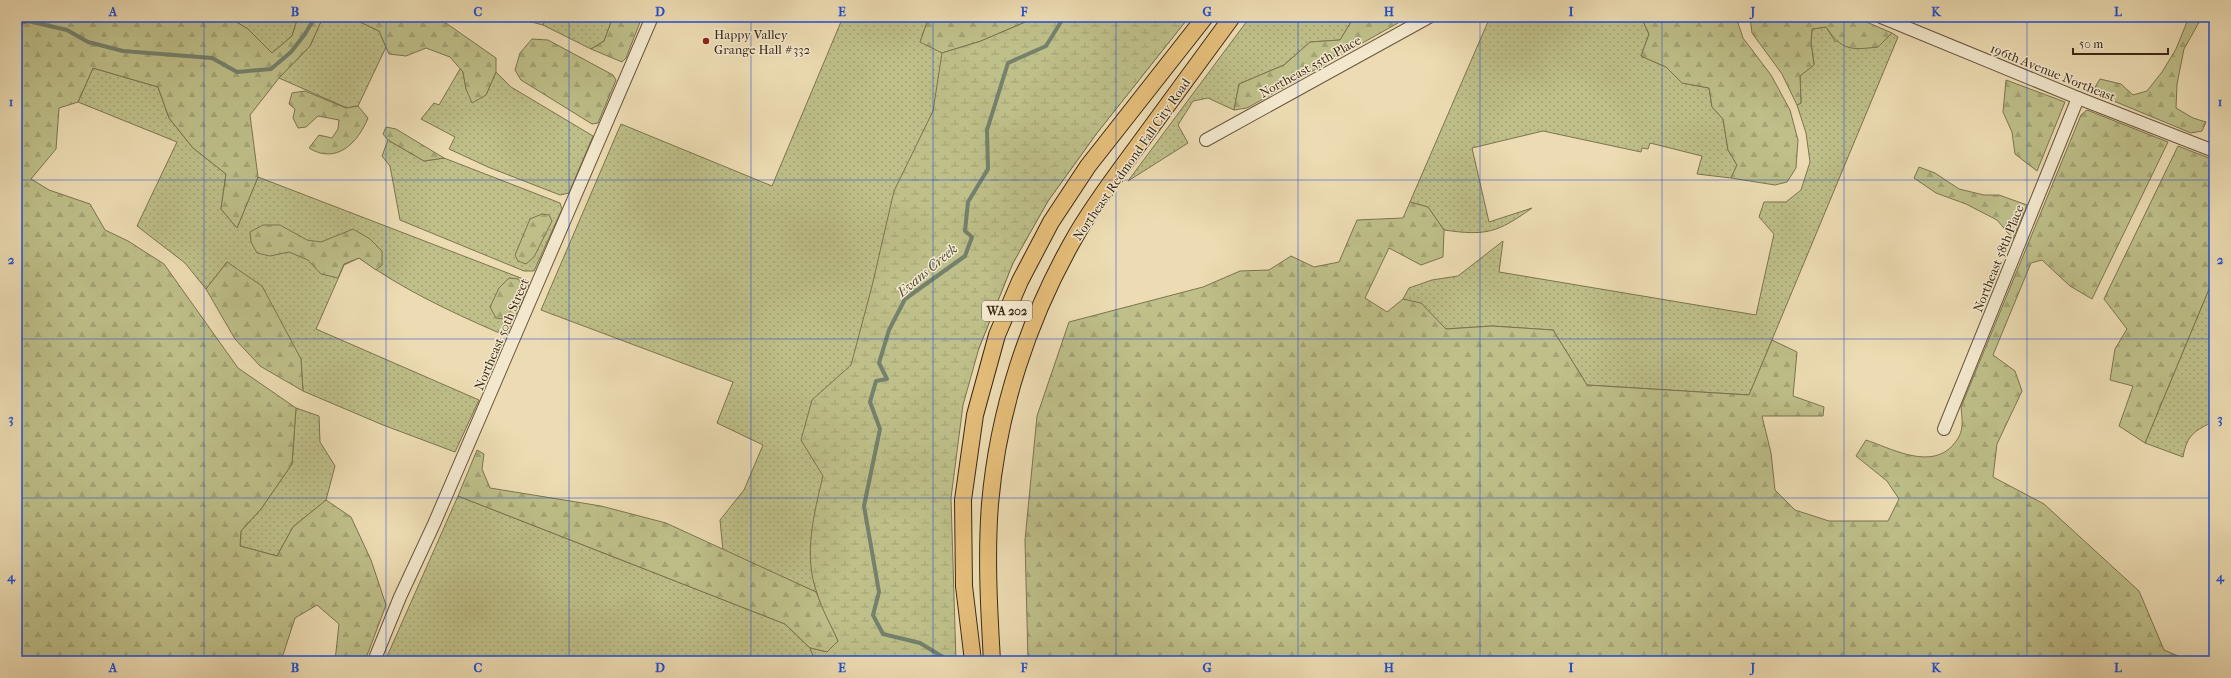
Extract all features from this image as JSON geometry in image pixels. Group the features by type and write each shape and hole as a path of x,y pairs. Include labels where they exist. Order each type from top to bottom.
{"main road":[{"name":"Northeast Redmond Fall City Road","path":"973,661 964,586 963,500 975,415 997,335 1027,268 1051,222 1084,172 1205,17"},
{"name":"Northeast Redmond Fall City Road","path":"992,661 988,586 990,504 1003,420 1024,345 1046,293 1075,237 1110,183 1232,17"}],"street":[{"name":"Northeast 50th Street","path":"374,661 400,597 434,524 652,17"},
{"name":"Northeast 55th Place","path":"1206,140 1429,17"},
{"name":"196th Avenue Northeast","path":"1882,17 2078,98 2214,151"},
{"name":"Northeast 58th Place","path":"1944,429 2078,98"}],"green space":[{"path":"17,17 228,17 248,29 272,53 292,36 298,17 323,17 310,46 279,78 250,115 258,177 237,228 221,209 226,174 193,148 169,118 158,87 93,68 78,102 59,108 56,149 31,179 49,190 90,204 105,230 128,241 164,264 238,368 296,408 292,464 261,509 241,531 240,546 277,556 293,527 326,500 351,517 371,560 386,605 365,661 335,661 339,624 317,605 295,618 281,661 17,661"},
{"path":"228,17 298,17 292,36 272,53 248,29"},
{"path":"323,17 357,17 360,22 379,31 386,47 358,106 347,108 279,78 310,46"},
{"path":"357,17 423,17 443,21 496,58 496,72 486,95 472,103 466,89 463,72 450,57 426,48 406,56 389,54 379,31 360,22"},
{"path":"512,17 546,17 543,25"},
{"path":"546,17 613,17 604,41 591,49 543,25"},
{"path":"613,17 642,17 626,58 622,62 591,49 604,41"},
{"path":"843,17 929,17 920,42 981,41 1037,17 1189,17 1097,133 1048,201 1013,263 979,348 950,407 948,661 385,661 458,496 785,624 810,648 816,592 723,551 720,520 744,490 763,445 717,423 733,382 541,310 621,124 772,186"},
{"path":"929,17 1037,17 981,41 942,53 920,42"},
{"path":"1037,17 1189,17 1097,133 1048,201 1013,263 979,348 963,405 951,498 956,661 815,661 810,648 827,652 838,641 819,599 813,579 811,564 811,534 823,476 801,440 812,400 851,365 872,286 894,191 933,111 942,53 981,41"},
{"path":"1250,17 1354,17 1340,40 1310,42 1284,65 1239,84 1234,110 1208,98 1193,101 1178,125 1188,143 1128,181"},
{"path":"1354,17 1393,17 1398,23 1247,108 1234,110 1239,84 1284,65 1310,42 1340,40"},
{"path":"1490,17 1641,17 1649,34 1641,56 1666,67 1682,83 1709,88 1712,107 1723,119 1728,150 1737,165 1731,178 1697,174 1702,156 1650,143 1648,149 1642,148 1641,152 1543,131 1472,148 1489,222 1532,208 1509,223 1491,231 1471,233 1444,230 1428,207 1410,202"},
{"path":"1641,17 1736,17 1743,38 1771,75 1790,110 1798,140 1796,168 1787,182 1775,185 1731,178 1737,165 1728,150 1723,119 1712,107 1709,88 1682,83 1666,67 1641,56 1649,34"},
{"path":"1750,17 1855,17 1892,33 1878,47 1861,49 1842,45 1826,27 1812,29 1811,42 1814,65 1800,76 1801,103 1797,105 1782,74 1752,33"},
{"path":"2189,17 2202,17 2184,49 2177,84 2176,108 2193,118 2206,122 2202,131 2191,133 2092,92 2100,79 2121,84 2133,95 2147,91 2162,72 2176,49"},
{"path":"1826,27 1835,41 1878,47 1892,33 1898,37 1749,395 1587,385 1553,330 1492,326 1446,329 1421,304 1403,299 1409,288 1432,280 1458,276 1503,241 1499,272 1756,315 1774,234 1759,217 1764,202 1786,202 1801,190 1810,162 1806,133 1797,105 1801,103 1800,76 1814,64 1811,42 1812,29"},
{"path":"532,39 548,40 613,75 616,80 598,123 592,124 521,80 515,70 520,53"},
{"path":"93,68 158,87 169,118 193,148 226,174 221,209 237,228 258,177 526,280 529,287 507,333 497,332 409,290 359,258 344,265 316,329 479,400 455,452 383,425 303,391 301,359 227,262 206,289 185,263 137,226 177,142 78,102"},
{"path":"460,69 463,72 466,89 486,95 496,72 511,87 593,136 569,193 560,195 488,167 449,149 455,137 421,119 434,103 439,105"},
{"path":"2006,80 2065,102 2037,171 2015,154 2012,132 2003,112"},
{"path":"305,91 346,108 358,106 368,118 358,136 345,149 337,153 328,154 319,153 309,148 319,135 332,138 338,129 339,120 318,116 306,127 298,128 293,118 295,109 289,104 292,93"},
{"path":"2087,110 2168,142 2092,299 2070,286 2042,260 2031,263 1993,355 2015,371 2022,391 1997,444 1993,477 2044,504 2139,591 2164,650 2190,661 1028,661 1025,540 1037,416 1069,322 1203,287 1240,271 1269,270 1291,256 1314,267 1339,262 1357,220 1403,218 1410,202 1428,207 1444,230 1443,257 1421,265 1389,248 1365,298 1387,312 1403,299 1421,303 1446,329 1492,326 1553,330 1587,385 1749,395 1772,340 1797,352 1793,396 1824,407 1823,416 1762,416 1771,453 1775,490 1795,510 1829,521 1888,521 1899,499 1887,481 1856,456 1866,440 1908,455 1919,457 1930,457 1940,454 1954,444 1960,435 1962,425 1961,407 2081,115"},
{"path":"386,127 396,129 444,158 424,161 388,140 383,134"},
{"path":"388,140 424,161 444,158 560,203 562,209 534,271 524,271 400,220 390,166 382,156"},
{"path":"2178,146 2214,160 2214,277 2145,443 2119,426 2133,386 2110,380 2115,349 2127,329 2104,299"},
{"path":"1919,167 1935,173 1959,189 1984,195 1999,195 2027,205 2013,239 1997,220 1966,204 1936,193 1914,178"},
{"path":"542,214 549,215 552,221 534,257 526,264 518,261 515,255 530,219"},
{"path":"263,225 280,225 307,240 321,242 353,229 370,239 382,251 382,265 376,270 359,258 344,264 338,278 321,274 308,260 289,252 270,256 257,253 251,242 250,232"},
{"path":"227,262 262,286 301,359 303,391 260,366 235,339 206,289"},
{"path":"2214,277 2214,421 2193,434 2187,443 2183,457 2145,443"},
{"path":"509,278 518,279 522,284 517,299 506,319 496,318 490,307 499,288"},
{"path":"296,408 319,416 320,442 335,466 326,500 293,527 277,556 240,546 241,531 261,509 292,464"},
{"path":"477,450 484,454 482,469 490,488 601,506 666,523 816,592 838,641 827,652 810,648 785,624 458,496"}],"waterway":[{"path":"17,24 28,21 67,30 88,42 123,51 212,58 237,72 271,69 291,52 305,34 315,17"},
{"name":"Evans Creek","path":"941,661 943,657 920,643 883,634 873,615 879,592 864,506 880,429 870,402 876,381 887,379 879,363 889,330 905,299 965,256 972,237 965,231 968,202 988,169 987,130 1008,63 1046,46 1064,17"},
{"name":"Evans Creek","path":"1108,17 1119,20 1131,17"}],"place":[{"name":"Happy Valley Grange Hall #332","path":"706,41"}]}
